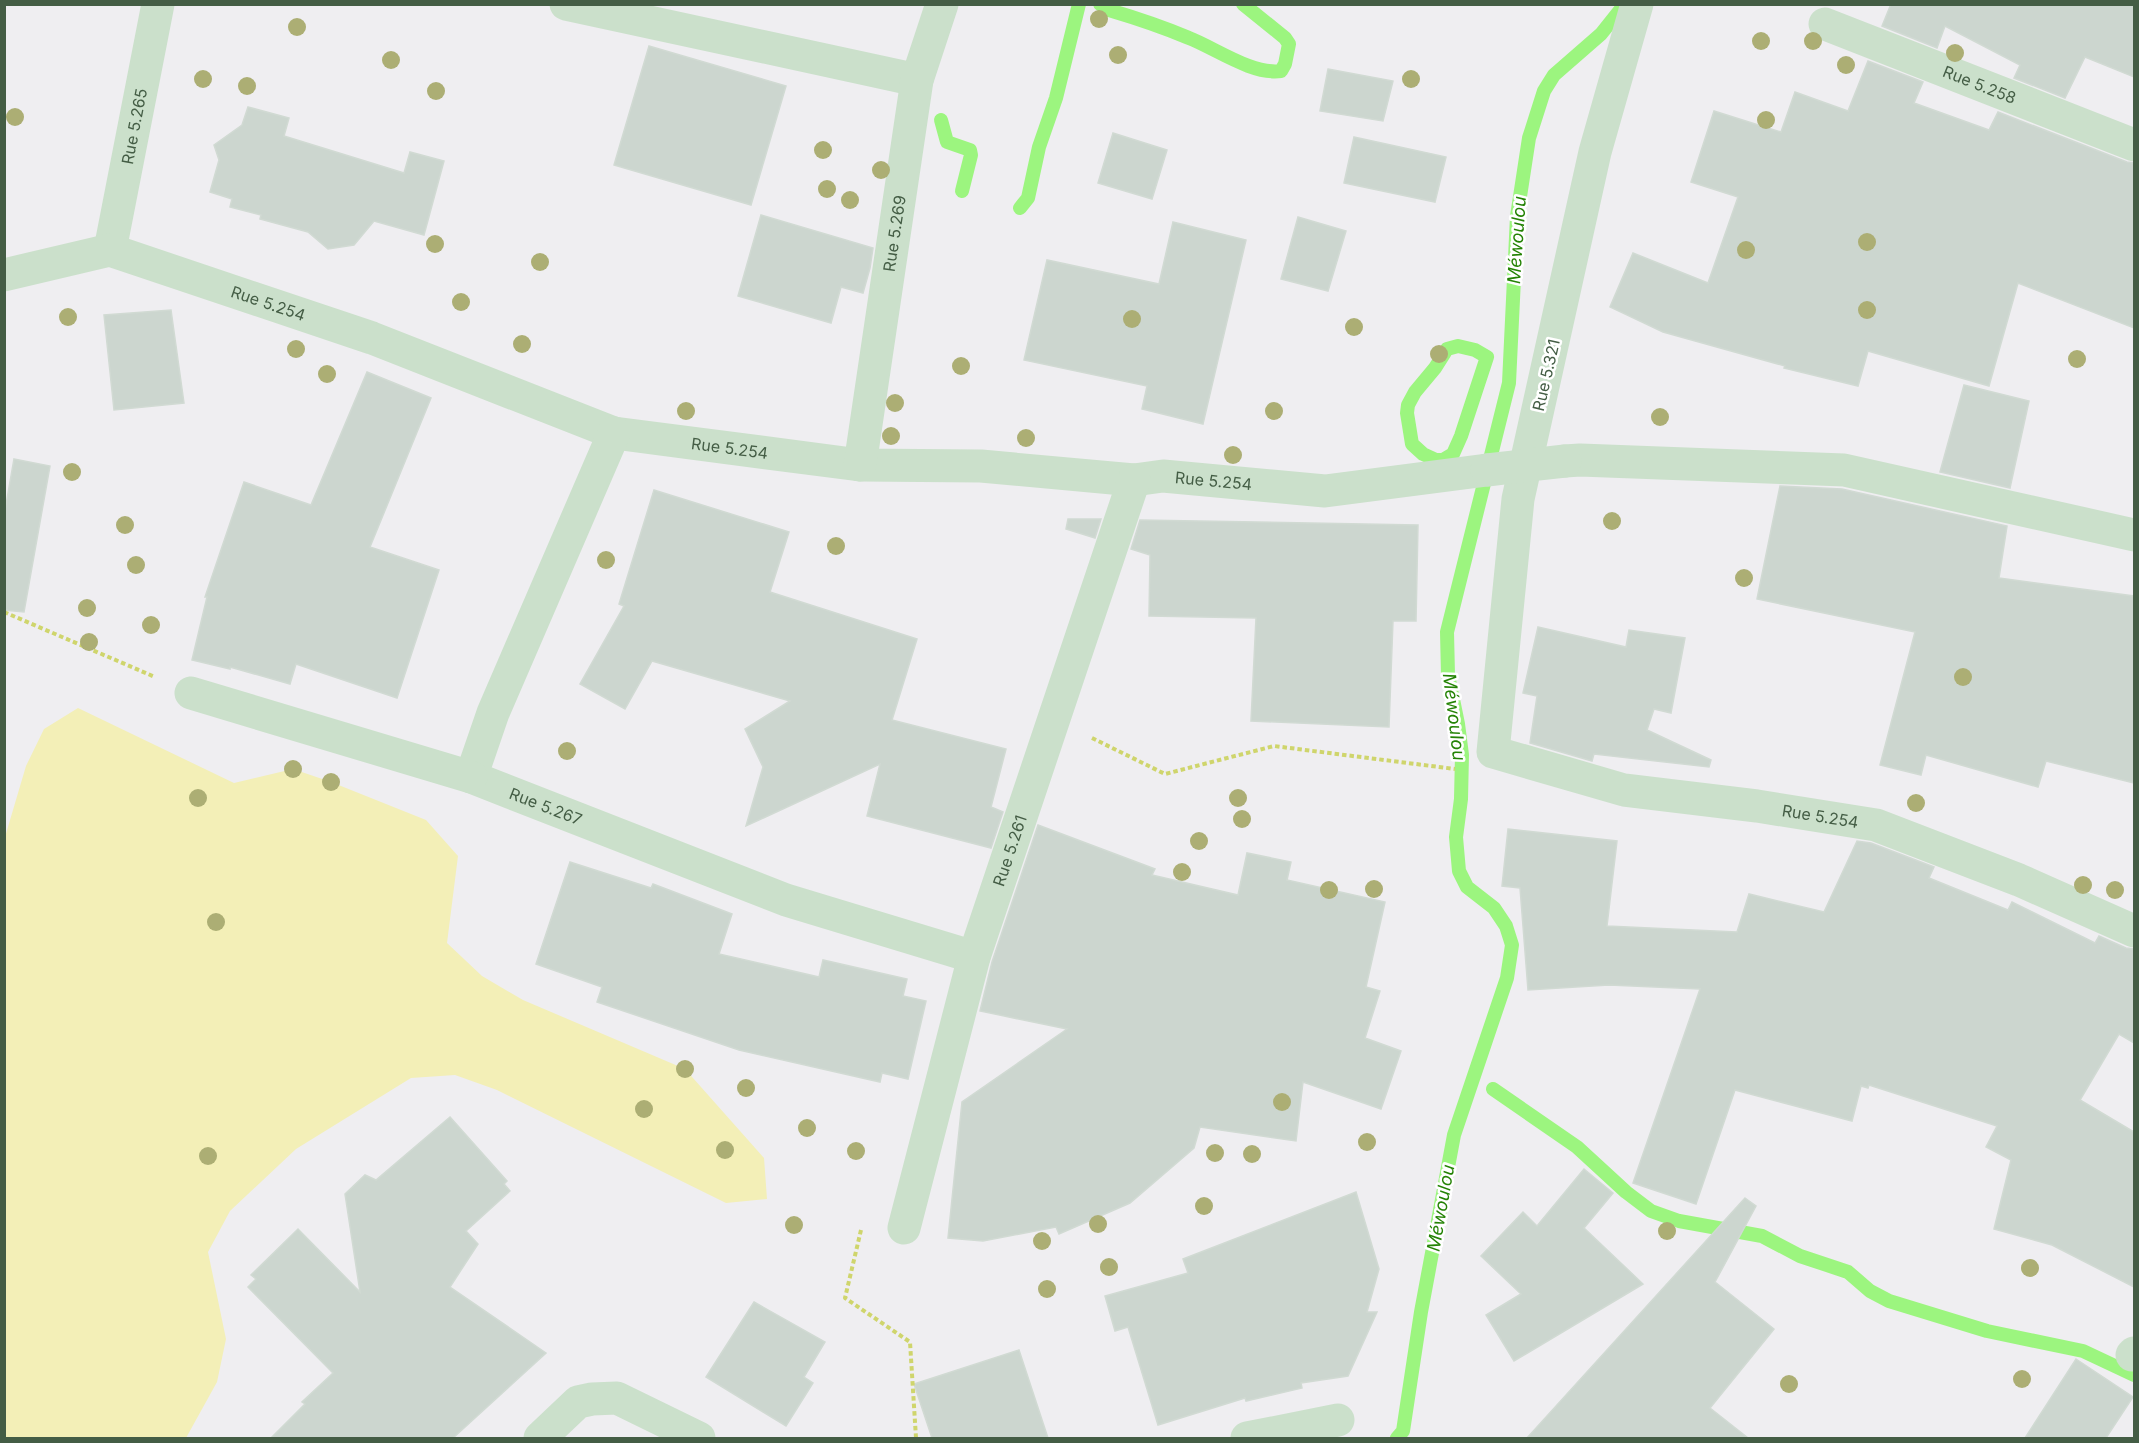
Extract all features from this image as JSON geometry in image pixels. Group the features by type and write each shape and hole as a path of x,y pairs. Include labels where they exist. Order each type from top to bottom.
{"street":[{"name":"Rue 5.265","path":"110,250 158,4"},
{"path":"566,4 917,80"},
{"name":"Rue 5.269","path":"860,465 917,80 942,4"},
{"name":"Rue 5.321","path":"1493,752 1518,499 1596,152 1637,4"},
{"name":"Rue 5.258","path":"1825,24 2134,145"},
{"path":"4,275 110,250"},
{"name":"Rue 5.254","path":"110,250 372,338 614,433 860,465 981,466 1134,480 1163,476 1325,491 1580,460 1844,470 2134,535"},
{"path":"471,777 493,712 614,433"},
{"name":"Rue 5.261","path":"904,1228 974,957 1134,480"},
{"name":"Rue 5.267","path":"191,693 471,777 786,900 974,957"},
{"name":"Rue 5.254","path":"1493,752 1624,790 1757,806 1876,825 2019,880 2134,931"},
{"path":"540,1438 578,1402 617,1398 699,1438"},
{"path":"1247,1438 1338,1420"}],"path":[{"path":"4,612 191,693"},
{"path":"1054,719 1165,774 1274,746 1461,770"},
{"path":"904,1228 864,1219 845,1298 910,1342 916,1438"}],"shaded area":[{"path":"78,708 234,783 293,769 426,820 458,856 447,943 482,976 523,1000 685,1069 764,1158 767,1199 726,1203 497,1090 455,1075 411,1078 296,1149 230,1211 208,1252 226,1339 217,1382 186,1438 5,1438 5,837 26,766 44,729"}],"building":[{"path":"1891,4 2134,4 2134,77 2085,57 2065,98 2014,78 2020,65 1945,26 1937,48 1882,26"},
{"path":"649,46 786,86 751,205 614,165"},
{"path":"1868,61 1923,82 1914,103 1989,130 1998,112 2134,163 2134,328 2018,283 1989,386 1868,351 1858,386 1784,368 1785,366 1663,332 1610,307 1633,253 1708,283 1738,197 1691,182 1714,111 1781,132 1795,92 1848,111"},
{"path":"1328,69 1393,81 1383,121 1320,111"},
{"path":"248,107 289,118 284,136 404,173 410,152 444,161 424,235 374,221 354,245 328,249 308,232 260,219 261,215 230,207 232,199 210,192 219,160 214,145 242,125"},
{"path":"1113,133 1167,150 1152,199 1098,183"},
{"path":"1354,137 1446,157 1435,202 1344,183"},
{"path":"761,215 873,248 863,293 841,287 831,323 738,296"},
{"path":"1298,217 1346,231 1328,291 1281,279"},
{"path":"1173,222 1246,240 1203,424 1142,409 1147,386 1024,360 1047,260 1159,284"},
{"path":"171,310 184,403 114,410 104,315"},
{"path":"367,372 431,398 370,547 439,570 397,698 296,664 290,684 230,667 230,669 192,660 207,597 205,597 244,482 311,505"},
{"path":"1964,385 2029,401 2010,488 1940,472"},
{"path":"14,459 50,466 24,612 4,610 4,516"},
{"path":"1780,486 1842,489 2007,526 1999,578 2134,596 2134,783 2046,761 2038,787 1926,755 1921,775 1880,765 1915,632 1757,599"},
{"path":"654,490 789,532 770,592 917,639 892,720 1006,749 991,807 1003,812 991,848 867,816 880,764 746,826 763,767 745,729 790,701 652,661 625,709 580,684 624,606 619,604"},
{"path":"1068,519 1101,519 1095,538 1066,529"},
{"path":"1140,520 1418,525 1416,621 1393,621 1389,727 1251,721 1256,618 1149,616 1150,555 1131,549"},
{"path":"1538,627 1626,647 1629,630 1685,638 1671,713 1654,709 1647,730 1711,760 1709,767 1594,754 1592,761 1530,743 1537,696 1523,693"},
{"path":"1038,825 1155,869 1152,875 1238,895 1247,853 1291,862 1287,880 1385,902 1366,987 1380,991 1365,1038 1401,1051 1381,1109 1303,1082 1296,1141 1200,1127 1194,1148 1130,1203 1059,1234 1056,1227 983,1241 948,1238 962,1102 1067,1029 980,1011 992,962"},
{"path":"1508,829 1617,841 1607,926 1737,932 1749,894 1824,912 1857,841 1871,843 1934,867 1929,878 2008,910 2012,902 2095,943 2099,936 2126,948 2134,949 2134,1043 2119,1034 2080,1100 2134,1132 2134,1287 2052,1245 1994,1229 2011,1160 1986,1147 1997,1126 1869,1085 1868,1088 1861,1086 1852,1121 1735,1090 1696,1204 1633,1183 1700,989 1609,985 1528,990 1520,888 1502,886"},
{"path":"570,862 651,888 653,884 732,914 719,954 819,977 823,960 907,979 903,996 926,1001 908,1079 882,1073 880,1082 739,1050 597,1002 602,987 536,964"},
{"path":"450,1117 507,1181 504,1184 510,1191 466,1231 478,1244 450,1287 546,1353 453,1438 271,1438 305,1404 302,1402 333,1373 248,1287 256,1279 251,1275 298,1229 360,1292 345,1194 365,1175 376,1180"},
{"path":"1584,1169 1613,1193 1584,1228 1643,1284 1514,1361 1486,1315 1521,1294 1481,1256 1523,1212 1537,1226"},
{"path":"1356,1192 1379,1269 1367,1312 1377,1312 1348,1376 1301,1383 1302,1388 1246,1401 1245,1398 1158,1425 1128,1327 1115,1331 1105,1296 1188,1273 1183,1259"},
{"path":"1745,1198 1756,1206 1715,1282 1774,1329 1710,1408 1748,1438 1527,1438"},
{"path":"754,1302 825,1342 804,1377 813,1383 786,1426 706,1377"},
{"path":"1019,1350 1048,1438 932,1438 914,1384"},
{"path":"2076,1359 2133,1397 2106,1438 2025,1438"}],"waterway":[{"path":"1020,208 1028,198 1039,147 1056,98 1079,4"},
{"path":"1100,4 1109,10 1199,42 1246,65 1258,69 1281,71 1285,64 1289,44 1285,38 1243,4"},
{"name":"Méwoulou","path":"1397,1438 1403,1431 1421,1312 1454,1135 1507,978 1512,945 1506,926 1494,908 1467,887 1459,871 1456,837 1461,799 1462,755 1448,675 1447,632 1509,383 1517,216 1529,138 1544,91 1554,75 1601,34 1625,4"},
{"path":"941,120 947,142 970,150 971,155 962,191"},
{"path":"1458,346 1475,350 1487,357 1453,454 1443,460 1436,460 1423,454 1412,444 1407,413 1408,405 1447,349 1458,346"},
{"path":"1493,1089 1577,1147 1626,1192 1651,1211 1679,1221 1762,1236 1800,1256 1848,1272 1870,1291 1889,1301 1987,1331 2083,1351 2134,1375"}]}
